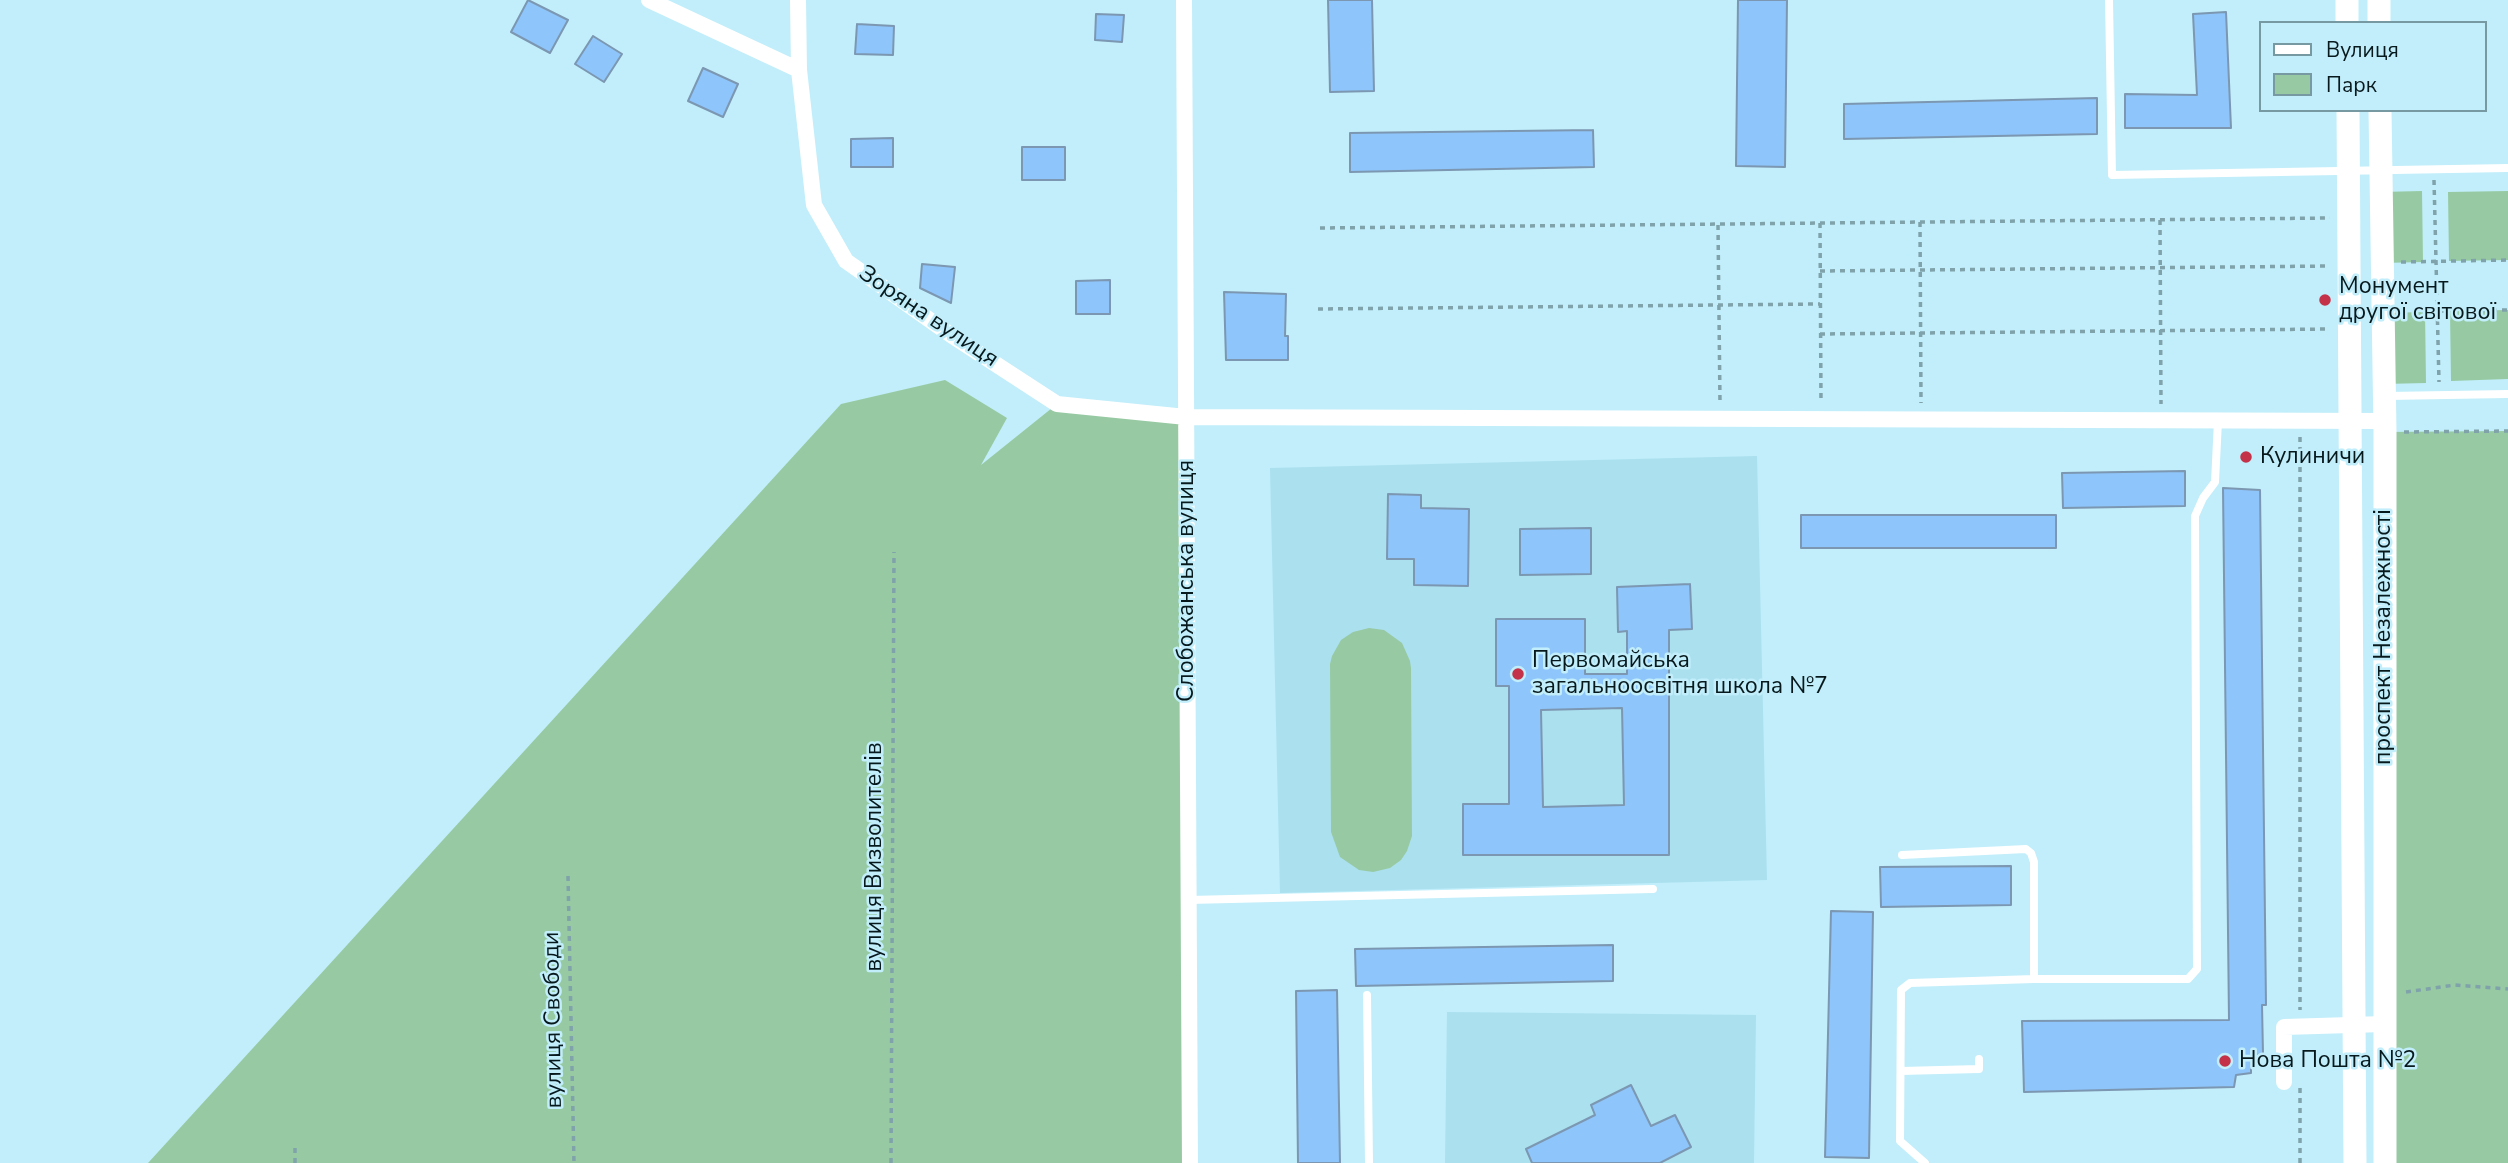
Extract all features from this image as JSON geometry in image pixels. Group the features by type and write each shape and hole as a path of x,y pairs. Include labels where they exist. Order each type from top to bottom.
{"street":[{"path":"649,0 799,70"},
{"name":"Зоряна вулиця","path":"798,0 799,70 814,205 846,261 951,335 1057,404 1186,417 2350,421 2385,427"},
{"name":"Слобожанська вулиця","path":"1184,0 1191,1163"},
{"path":"2347,0 2347,21"},
{"path":"2379,0 2379,21"},
{"name":"проспект Незалежності","path":"2348,112 2355,1163"},
{"name":"проспект Незалежності","path":"2380,112 2385,427 2385,1163"},
{"path":"2292,1082 2284,1027 2384,1024"}],"lane":[{"path":"2109,0 2112,175 2508,168"},
{"path":"2384,396 2508,394"},
{"path":"1925,1163 1900,1141 1901,990 1910,983 2034,979 2188,979 2197,969 2195,516 2203,498 2215,482 2218,421"},
{"path":"1902,855 2026,849 2031,853 2034,862 2034,979"},
{"path":"1189,900 1653,888"},
{"path":"1367,995 1369,1163"},
{"path":"1901,1071 1979,1069 1979,1059"}],"path":[{"path":"2434,170 2439,395"},
{"path":"1320,228 2349,218"},
{"path":"2160,220 2161,420"},
{"path":"1920,222 1921,419"},
{"path":"1820,223 1821,419"},
{"path":"1718,224 1720,419"},
{"path":"2382,263 2508,260"},
{"path":"1820,271 2349,266"},
{"path":"1318,309 1821,304"},
{"path":"2383,313 2508,310"},
{"path":"1821,334 2350,329"},
{"path":"2300,421 2300,1027"},
{"path":"2385,427 2508,431"},
{"name":"вулиця Визволителів","path":"891,1163 894,552"},
{"name":"вулиця Свободи","path":"568,876 574,1163"},
{"path":"2384,995 2455,985 2508,989"},
{"path":"2292,1082 2300,1163"},
{"path":"295,1148 295,1163"}],"shaded area":[{"name":"Первомайська загальноосвітня школа №7","path":"1757,456 1767,880 1280,893 1270,468"},
{"path":"1447,1012 1756,1015 1754,1163 1445,1163"}],"green space":[{"path":"2422,191 2423,262 2382,263 2380,192"},
{"path":"2508,191 2508,260 2449,261 2448,192"},
{"path":"2508,310 2508,379 2451,381 2450,311"},
{"path":"2425,312 2426,383 2384,384 2383,313"},
{"path":"945,380 1007,418 981,465 1057,404 1186,417 1190,1163 148,1163 841,404"},
{"path":"2508,431 2508,1163 2390,1163 2385,432"},
{"path":"1369,628 1384,630 1402,643 1411,668 1412,836 1401,860 1390,868 1373,872 1359,870 1340,857 1331,832 1330,664 1341,640 1353,632"}],"building":[{"path":"528,0 568,20 550,53 511,32"},
{"path":"1328,0 1372,0 1374,91 1330,92"},
{"path":"1738,0 1787,0 1785,167 1736,166"},
{"path":"2226,12 2231,128 2125,128 2125,94 2197,95 2193,14"},
{"path":"1096,14 1124,15 1122,42 1095,40"},
{"path":"857,24 894,26 893,55 855,54"},
{"path":"593,36 622,54 604,82 575,64"},
{"path":"703,68 738,84 723,117 688,101"},
{"path":"2097,98 2097,134 1844,139 1844,104"},
{"path":"1593,130 1594,167 1350,172 1350,133"},
{"path":"893,138 893,167 851,167 851,139"},
{"path":"1022,147 1065,147 1065,180 1022,180"},
{"path":"922,264 955,267 951,303 920,288"},
{"path":"1110,280 1110,314 1076,314 1076,281"},
{"path":"1224,292 1286,294 1285,336 1288,336 1288,360 1226,360"},
{"path":"2185,471 2185,506 2063,508 2062,473"},
{"path":"2223,488 2260,490 2266,1005 2262,1005 2263,1054 2251,1056 2251,1073 2236,1075 2234,1087 2024,1092 2022,1021 2229,1020"},
{"path":"1388,494 1421,495 1421,508 1469,509 1468,586 1414,585 1414,559 1387,559"},
{"path":"1801,515 2056,515 2056,548 1801,548"},
{"path":"1591,528 1591,574 1520,575 1520,529"},
{"path":"1690,584 1692,629 1669,630 1669,855 1463,855 1463,804 1509,804 1509,686 1496,686 1496,619 1585,619 1585,674 1627,674 1627,631 1618,632 1617,587","holes":["1622,708 1624,805 1543,807 1541,710"]},
{"path":"2011,866 2011,905 1881,907 1880,867"},
{"path":"1831,911 1873,912 1869,1158 1825,1157"},
{"path":"1613,945 1613,981 1356,986 1355,949"},
{"path":"1337,990 1340,1163 1298,1163 1296,991"},
{"path":"1631,1085 1651,1126 1675,1115 1691,1147 1660,1163 1532,1163 1526,1149 1595,1115 1591,1105"}],"place":[{"name":"Монумент другої світової","path":"2325,300"},
{"name":"Кулиничи","path":"2246,457"},
{"name":"Первомайська загальноосвітня школа №7","path":"1518,674"},
{"name":"Нова Пошта №2","path":"2225,1061"}]}
